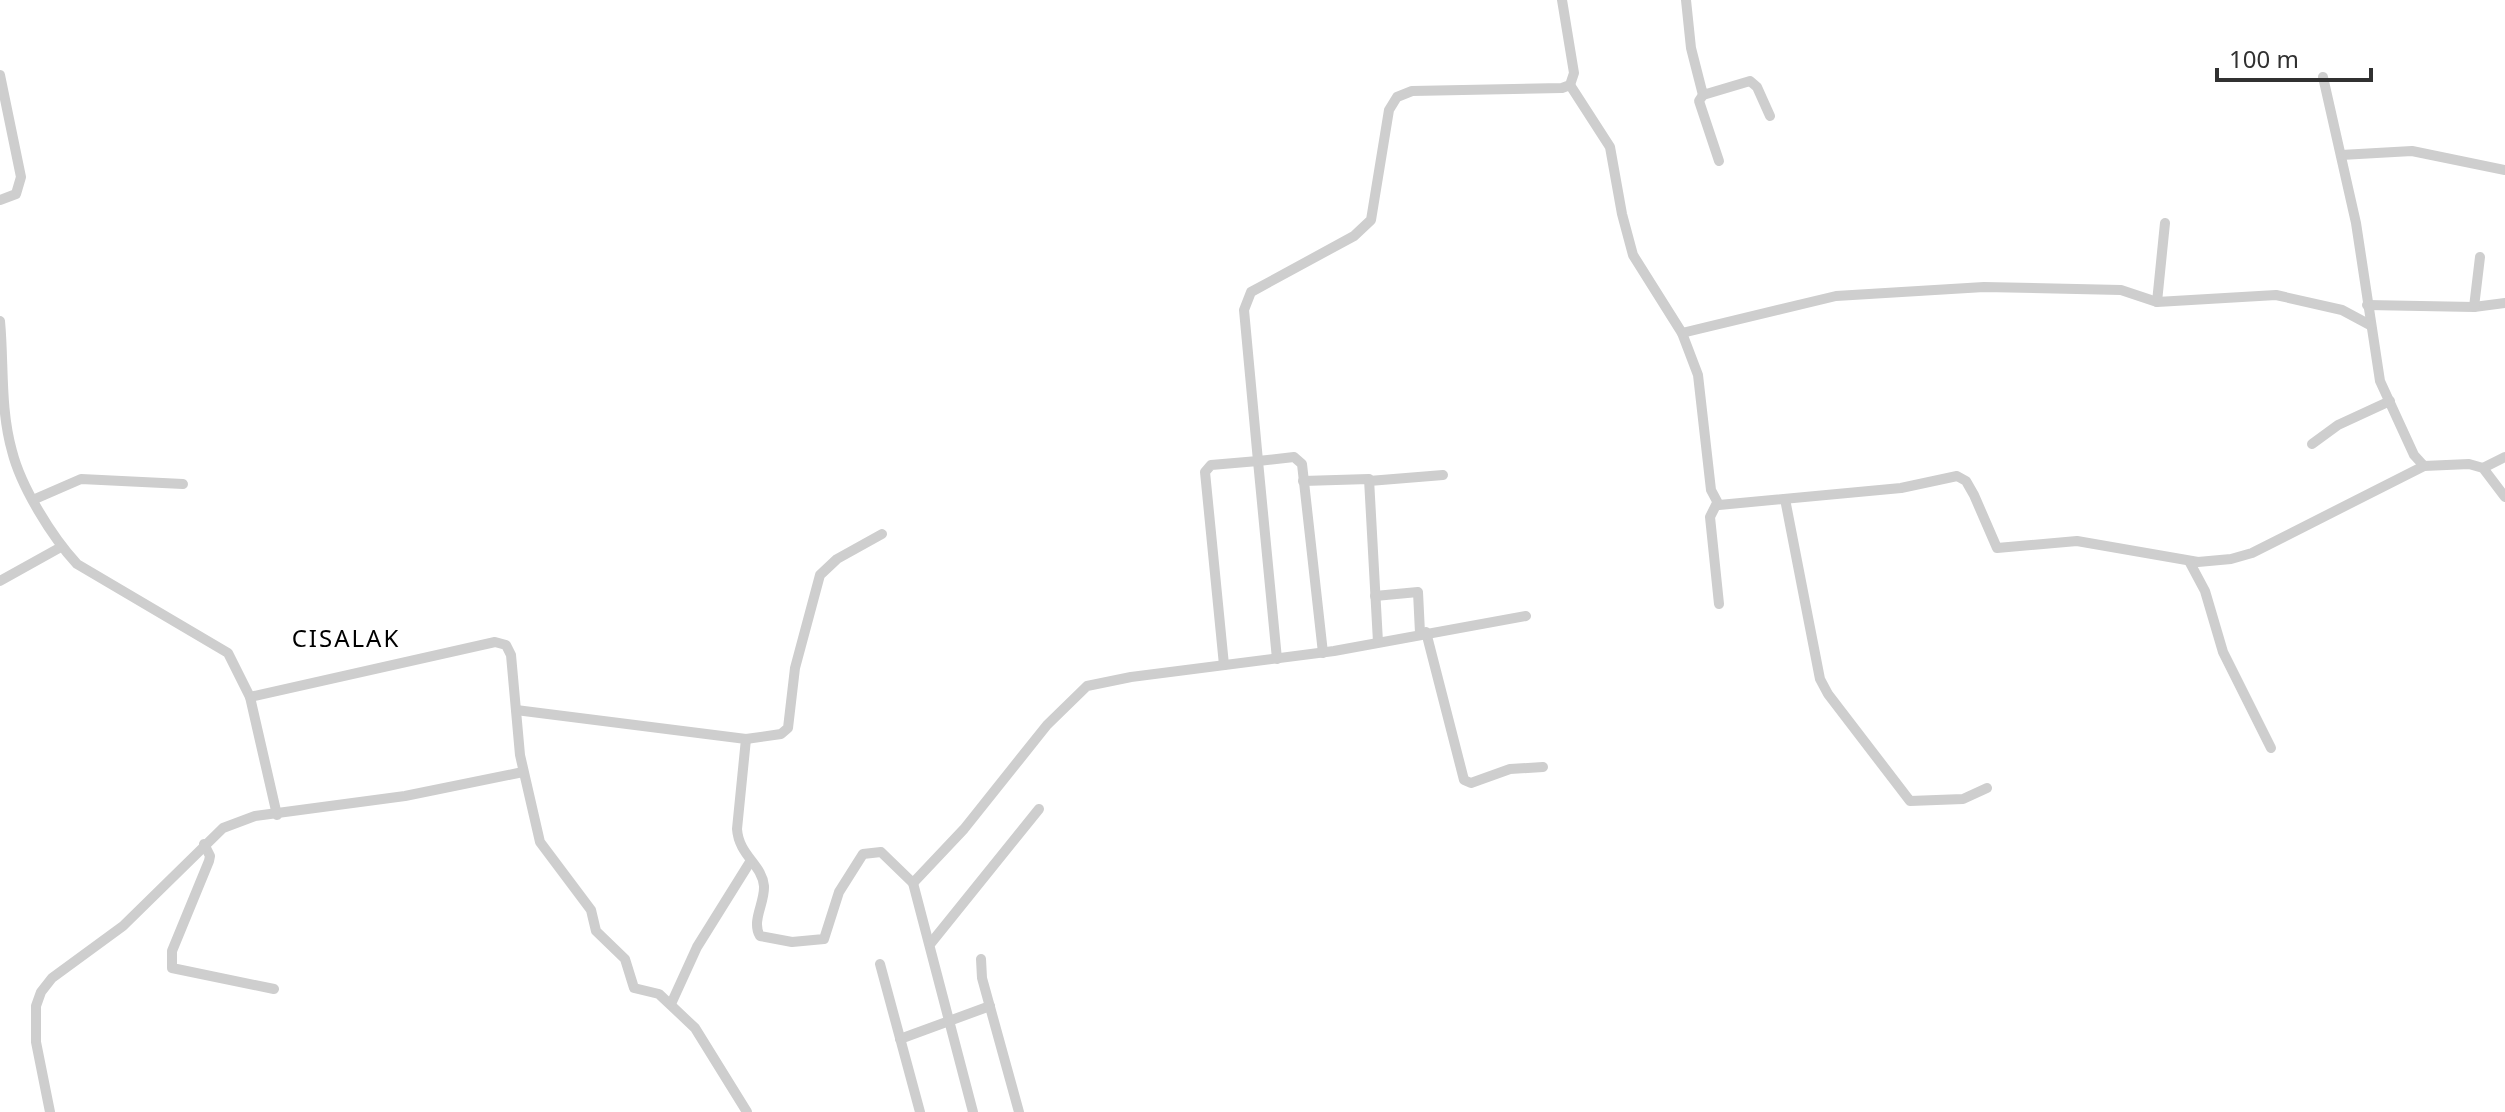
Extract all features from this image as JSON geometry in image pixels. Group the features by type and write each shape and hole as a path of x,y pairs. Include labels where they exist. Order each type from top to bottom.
{"street":[{"path":"1562,0 1574,73 1570,85"},
{"path":"1686,0 1691,48 1703,95"},
{"path":"0,75 21,177 16,194 0,200"},
{"path":"2323,77 2356,223 2380,381 2414,455 2424,466"},
{"path":"1719,161 1698,98 1750,81 1757,87 1770,116"},
{"path":"1570,85 1598,124 1615,157 1622,214 1637,263 1682,333 1700,381 1711,490 1717,503 1723,506 1901,488 1957,476 1966,481 1974,495 1997,548 2077,541 2207,562 2252,553 2424,466 2469,464 2483,468 2505,497"},
{"path":"1277,659 1244,310 1247,299 1251,292 1354,236 1371,220 1393,101 1412,91 1562,88 1570,85"},
{"path":"2341,155 2412,151 2505,170"},
{"path":"2157,302 2165,223"},
{"path":"2474,307 2480,257"},
{"path":"1682,333 1851,295 1984,287 2121,290 2157,302 2276,295 2342,310 2370,325"},
{"path":"2367,305 2474,307 2505,303"},
{"path":"0,321 5,411 12,453 61,547 77,564 228,653 250,697 277,815"},
{"path":"2312,444 2348,419 2390,401"},
{"path":"2483,468 2505,457"},
{"path":"1224,665 1205,472 1211,465 1300,459 1323,653"},
{"path":"1303,481 1366,478 1369,481 1443,475"},
{"path":"35,499 81,479 183,484"},
{"path":"1369,481 1378,642"},
{"path":"1785,499 1812,642 1828,694 1910,801 1963,799 1987,788"},
{"path":"1717,503 1710,517 1719,604"},
{"path":"516,710 746,739 781,734 788,728 795,668 820,575 837,559 882,534"},
{"path":"0,581 61,547"},
{"path":"2189,561 2205,591 2223,652 2271,748"},
{"path":"1375,596 1418,592 1423,632 1464,780 1471,783 1510,769 1543,767"},
{"path":"913,883 964,829 1047,725 1087,686 1323,653 1423,632 1526,616"},
{"path":"250,697 501,642 511,655 523,772 540,842 591,910 596,931 625,959 636,990 650,989 671,1004 695,1028 747,1112"},
{"path":"746,739 737,829 738,843 759,871 764,884 757,931 767,938 792,942 824,939 839,892 863,854 881,852 913,883 973,1112"},
{"path":"50,1112 36,1042 36,1006 41,992 52,978 123,926 204,844 234,822 405,796 523,772"},
{"path":"931,943 1039,809"},
{"path":"204,844 209,861 172,951 172,968 274,989"},
{"path":"671,1004 697,947 750,862"},
{"path":"981,959 990,1006 1019,1112"},
{"path":"880,964 920,1112"},
{"path":"900,1039 990,1006"}],"district":[{"name":"CISALAK","path":"346,639"}]}
